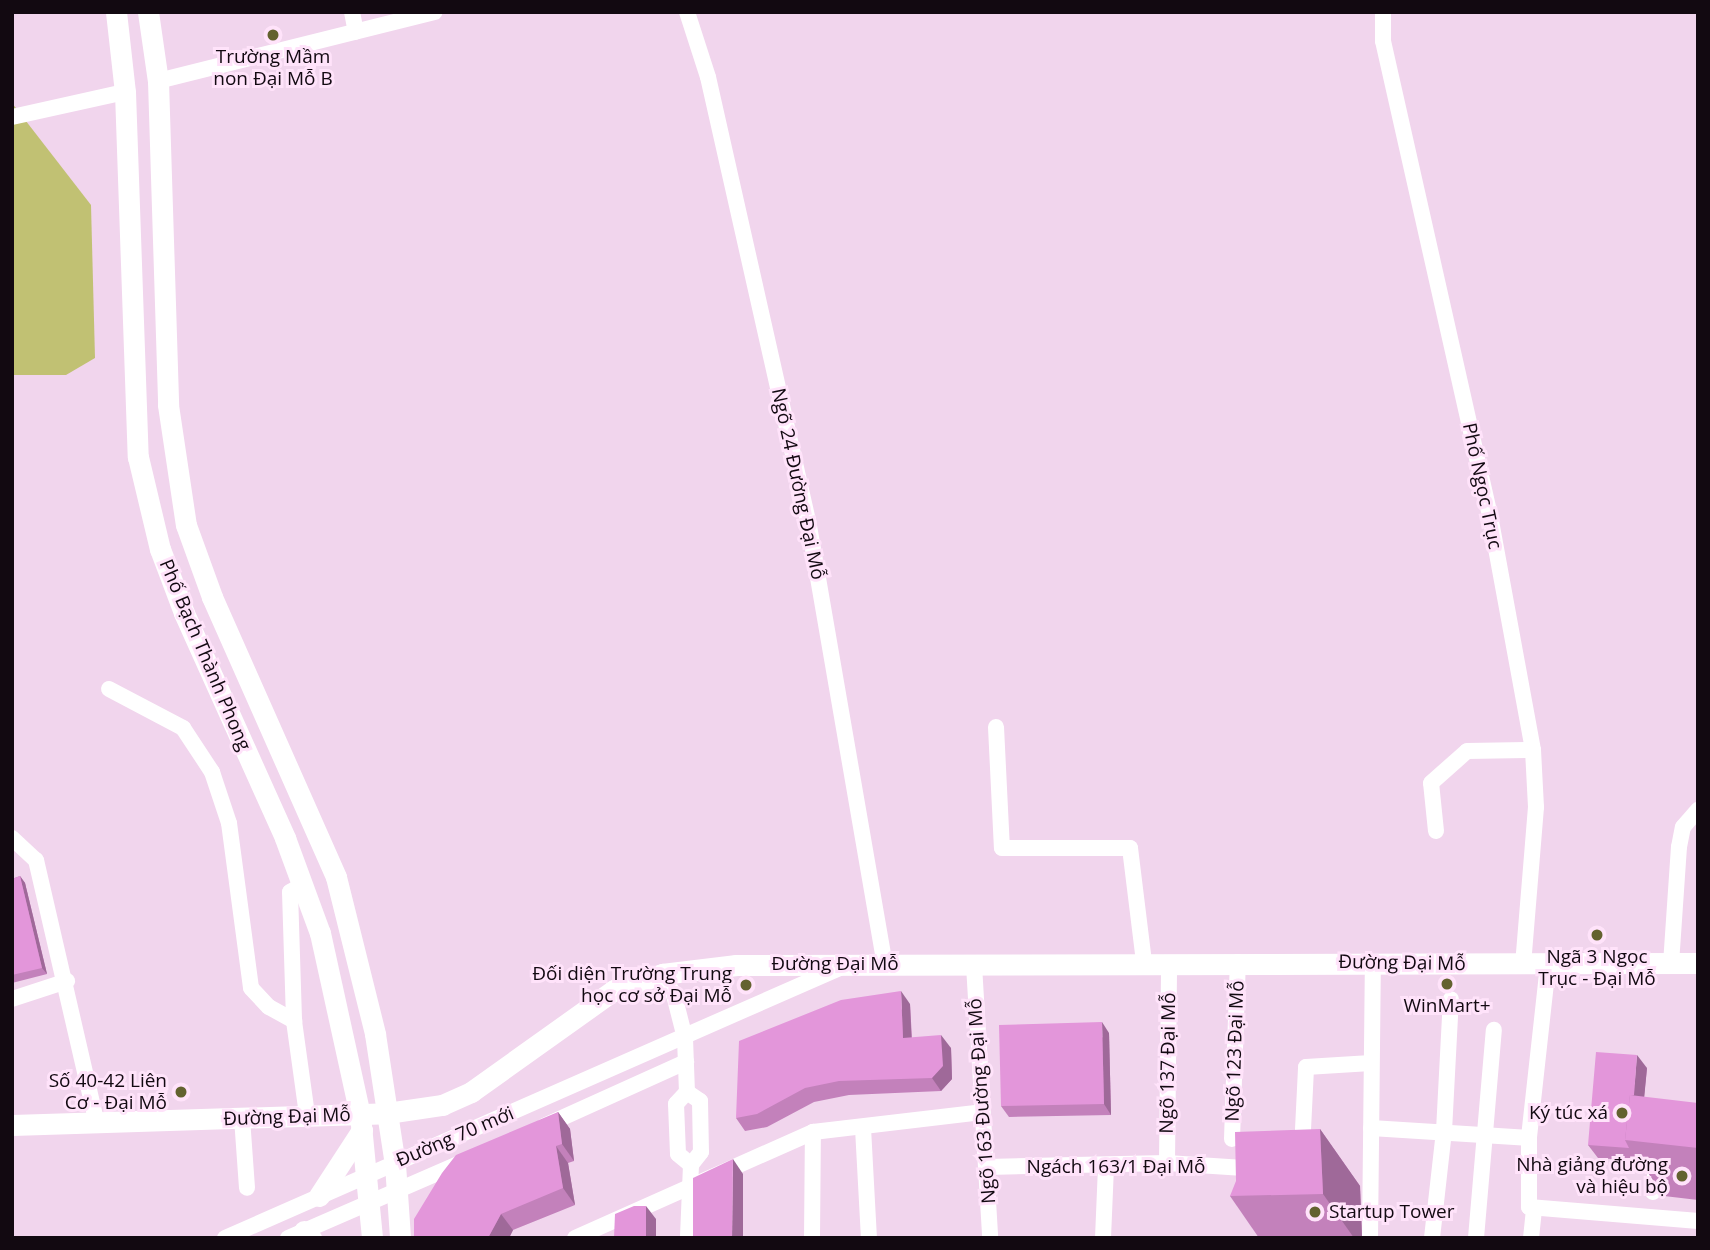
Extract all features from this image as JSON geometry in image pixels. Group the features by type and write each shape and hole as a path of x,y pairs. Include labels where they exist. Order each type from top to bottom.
{"main road":[{"name":"Phố Bạch Thành Phong","path":"116,12 125,92 138,457 160,549 184,613 304,884 339,1010 361,1123 372,1203 372,1238"},
{"name":"Phố Bạch Thành Phong","path":"148,12 158,81 172,453 186,525 212,597 336,877 375,1034 396,1164 400,1238"},
{"path":"138,457 172,453"},
{"name":"Đường Đại Mỗ","path":"12,1125 307,1115 361,1123 387,1114 442,1105 471,1092 605,995 662,974 736,965 884,962 974,965 1144,962 1548,965 1698,963"},
{"path":"319,1196 361,1123"},
{"path":"435,1196 454,1166"},
{"path":"409,1238 422,1217"}],"street":[{"path":"352,12 356,32"},
{"path":"158,81 435,12"},
{"name":"Ngõ 24 Đường Đại Mỗ","path":"687,12 708,77 808,520 884,962"},
{"name":"Phố Ngọc Trục","path":"1383,12 1383,41 1485,497 1533,750 1536,807 1523,964"},
{"path":"12,117 125,92"},
{"path":"109,689 183,727 212,772 229,823 251,988 269,1007 294,1021"},
{"path":"996,727 1002,848 1130,848 1144,962"},
{"path":"1436,831 1431,783 1467,751 1533,750"},
{"path":"1671,964 1679,847 1683,827 1698,810"},
{"path":"12,838 37,860 67,981 97,1124"},
{"path":"304,884 290,892 294,1021 307,1115"},
{"name":"Ngõ 123 Đại Mỗ","path":"1232,1139 1238,962"},
{"path":"1370,1238 1373,962"},
{"name":"Ngõ 137 Đại Mỗ","path":"1167,1163 1169,963"},
{"name":"Đường 70 mới","path":"225,1238 368,1173 396,1164 850,964"},
{"name":"Ngõ 163 Đường Đại Mỗ","path":"974,965 990,1238"},
{"path":"1531,1238 1529,1138 1548,965"},
{"path":"662,974 674,995 685,1038 687,1092 676,1104 678,1154 691,1165"},
{"path":"12,999 67,981"},
{"path":"1432,1238 1444,1131 1451,999"},
{"path":"1476,1238 1494,1030"},
{"name":"Đường 70 mới","path":"527,1133 686,1062"},
{"path":"1301,1164 1306,1068 1371,1063"},
{"path":"687,1092 700,1101 701,1152 691,1165 688,1238"},
{"path":"575,1238 813,1132 982,1112"},
{"path":"242,1118 247,1188"},
{"path":"863,1128 869,1238"},
{"path":"1371,1128 1529,1138"},
{"path":"812,1238 813,1132"},
{"path":"1653,1192 1659,1145"},
{"name":"Đường 70 mới","path":"301,1236 479,1155"},
{"name":"Ngách 163/1 Đại Mỗ","path":"987,1167 1167,1163 1244,1168"},
{"path":"1103,1238 1106,1165"},
{"path":"1347,1176 1371,1175"},
{"path":"1532,1208 1698,1221"}],"shaded area":[{"path":"12,103 91,205 95,358 66,375 12,375"}],"building":[{"path":"20,876 42,968 12,975 12,879"},
{"path":"901,991 903,1038 941,1035 943,1066 932,1078 839,1081 805,1088 757,1114 736,1118 739,1041 841,1000"},
{"path":"1102,1022 1104,1104 1001,1106 999,1025"},
{"path":"1596,1052 1637,1055 1634,1095 1630,1095 1625,1140 1629,1148 1588,1145"},
{"path":"1630,1095 1698,1103 1698,1148 1625,1140"},
{"path":"558,1112 562,1144 556,1146 563,1188 501,1214 488,1238 414,1238 414,1219 456,1155"},
{"path":"1320,1129 1323,1194 1230,1196 1236,1181 1235,1132"},
{"path":"733,1159 732,1238 693,1238 693,1178"},
{"path":"634,1206 646,1206 646,1238 614,1238 615,1214"}],"place":[{"name":"Trường Mầm non Đại Mỗ B","path":"273,35"},
{"name":"Ngã 3 Ngọc Trục - Đại Mỗ","path":"1597,935"},
{"name":"WinMart+","path":"1447,984"},
{"name":"Đối diện Trường Trung học cơ sở Đại Mỗ","path":"746,985"},
{"name":"Số 40-42 Liên Cơ - Đại Mỗ","path":"181,1092"},
{"name":"Ký túc xá","path":"1622,1113"},
{"name":"Nhà giảng đường và hiệu bộ","path":"1682,1176"},
{"name":"Startup Tower","path":"1315,1212"}]}
